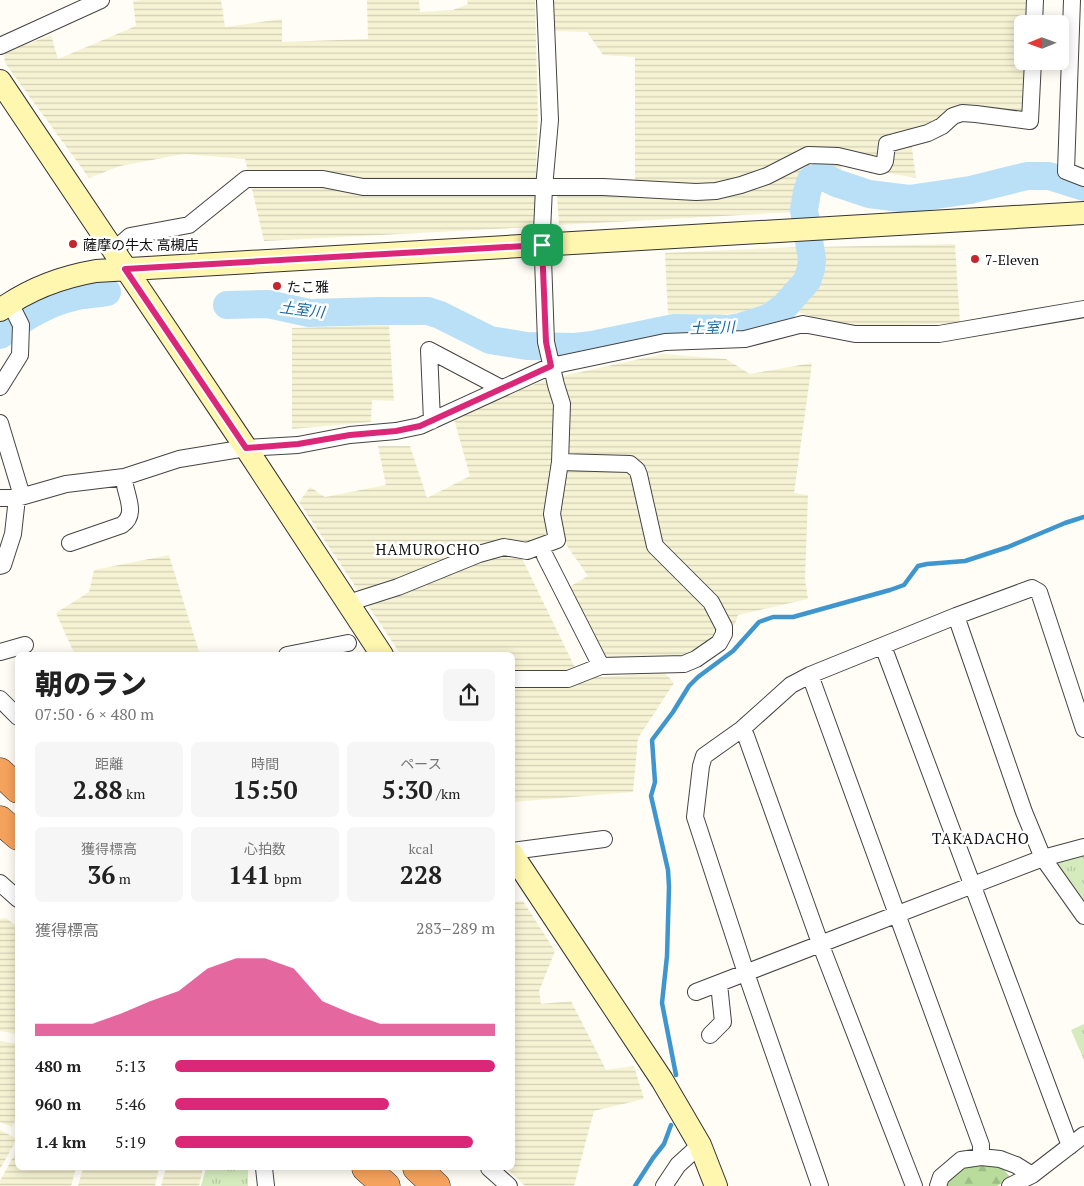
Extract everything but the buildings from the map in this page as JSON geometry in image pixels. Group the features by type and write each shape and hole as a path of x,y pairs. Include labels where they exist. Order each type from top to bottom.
{"highway":[{"path":"0,772 15,786"},
{"path":"0,820 15,833"},
{"path":"368,1170 386,1186"},
{"path":"418,1170 436,1186"}],"street":[{"path":"0,46 101,0"},
{"path":"348,603 398,587 479,554 504,547 527,551 557,540 552,514 560,462 562,404 546,342 542,245 544,188 550,120 545,0"},
{"path":"1034,15 1035,0"},
{"path":"1072,0 1066,171 1084,178"},
{"path":"122,243 130,236 189,226 246,179 323,179 363,186 602,187 696,192 716,191 741,186 767,176 808,155 838,156 880,166 885,161 887,144 928,133 942,126 958,114 976,114 1030,121 1033,70"},
{"path":"0,81 348,603 355,644"},
{"path":"0,387 20,355 21,325 4,304 64,278 96,271 1084,213"},
{"path":"0,498 20,497 61,484 124,477 179,458 246,448 298,444 350,435 396,431 420,426 551,366 665,342 745,339 788,326 803,324 856,334 939,334 1083,313"},
{"path":"432,421 428,350 501,388"},
{"path":"0,423 20,497 12,534 3,565 0,566"},
{"path":"515,679 568,679 601,666 675,665 688,662 719,642 724,634 724,627 711,602 655,546 639,475 635,468 630,464 560,462"},
{"path":"70,543 122,525 128,521 132,512 124,487 124,477"},
{"path":"545,556 601,666"},
{"path":"820,1186 694,817 704,756 742,729 791,685 810,675 956,616 1032,588 1039,592 1084,729"},
{"path":"956,616 1024,812 1044,858 1084,916"},
{"path":"306,652 355,644 375,652"},
{"path":"0,652 25,645"},
{"path":"883,646 1070,1146"},
{"path":"810,675 981,1145 981,1157"},
{"path":"0,699 15,715"},
{"path":"742,729 820,943 914,1186"},
{"path":"515,852 604,839"},
{"path":"696,992 1044,858 1084,847"},
{"path":"515,857 662,1080 700,1144 716,1186"},
{"path":"0,883 15,896"},
{"path":"710,1035 722,1022 719,984"},
{"path":"1010,1186 1032,1175 1084,1135"},
{"path":"664,1186 678,1165 700,1144"},
{"path":"938,1186 941,1177 961,1160 981,1157 1000,1159 1016,1164 1032,1175"},
{"path":"264,1170 266,1186"},
{"path":"491,1170 509,1186"}],"shaded area":[{"path":"221,0 225,27 282,19 282,42 368,39 367,0 419,0 420,12 453,10 468,4 467,0 535,0 538,117 534,227 264,241 245,159 184,154 120,166 89,178 5,63 4,53 51,35 58,59 136,26 133,1"},
{"path":"553,0 1031,0 1030,15 1014,15 1014,70 1029,70 1027,116 963,108 910,133 916,178 888,173 884,163 843,155 840,177 812,163 800,176 794,188 795,212 559,225 557,193 635,191 635,57 603,55 587,32 553,31"},
{"path":"955,244 960,323 849,327 793,311 804,293 814,270 819,247"},
{"path":"800,247 799,266 791,283 777,296 752,311 720,315 668,314 665,253"},
{"path":"389,325 394,401 372,400 371,422 292,429 292,328"},
{"path":"663,354 726,359 750,374 812,363 794,493 808,495 805,579 808,599 738,615 735,624 681,659 605,662 569,587 588,576 560,536 516,546 580,678 665,673 674,683 638,738 633,792 515,802 515,652 399,652 299,502 310,487 325,497 386,485 378,446 410,446 427,498 470,476 452,412 553,378"},
{"path":"169,555 199,652 74,652 56,613 89,592 94,570"},
{"path":"523,901 555,951 539,991 541,1004 571,1001 606,1070 634,1066 644,1099 594,1111 574,1186 525,1186 508,1170 515,1170 515,903"},
{"path":"6,918 15,925 15,1034 0,1031 0,919"},
{"path":"0,1041 15,1044 15,1120 12,1127 0,1122"},
{"path":"0,1130 15,1138 14,1144 0,1169"},
{"path":"15,1154 15,1170 75,1170 71,1186 0,1186 0,1181"},
{"path":"82,1170 159,1170 155,1186 78,1186"},
{"path":"165,1170 203,1170 199,1186 161,1186"}],"green space":[{"path":"1084,854 1084,902 1054,861"},
{"path":"1084,1024 1084,1060 1071,1030"},
{"path":"999,1164 1011,1178 997,1186 944,1186 962,1168 974,1165"},
{"path":"205,1170 248,1170 248,1186 201,1186"}],"waterway":[{"name":"土室川","path":"227,305 268,304 309,313 428,311 490,340 527,346 575,347 592,345 674,328 728,329 768,318 784,307 807,281 812,259 804,210 811,180 822,176 836,183 869,194 909,199 970,190 1027,176 1049,176 1084,187"},
{"name":"土室川","path":"0,335 44,307 77,296 107,292"},
{"path":"676,1075 662,1003 667,956 669,887 668,870 651,796 655,782 652,740 689,686 733,651 759,622 773,617 793,617 890,590 904,585 918,566 965,561 1008,547 1084,517"},
{"path":"635,1186 664,1144 671,1125"}],"place":[{"name":"薩摩の牛太 高槻店","path":"73,244"},
{"name":"7-Eleven","path":"975,259"},
{"name":"たこ雅","path":"277,286"}],"district":[{"name":"HAMUROCHO","path":"428,549"},
{"name":"TAKADACHO","path":"981,838"}],"route":[{"path":"542,245 546,342 551,366 420,426 298,444 246,448 125,269 542,245"}]}
